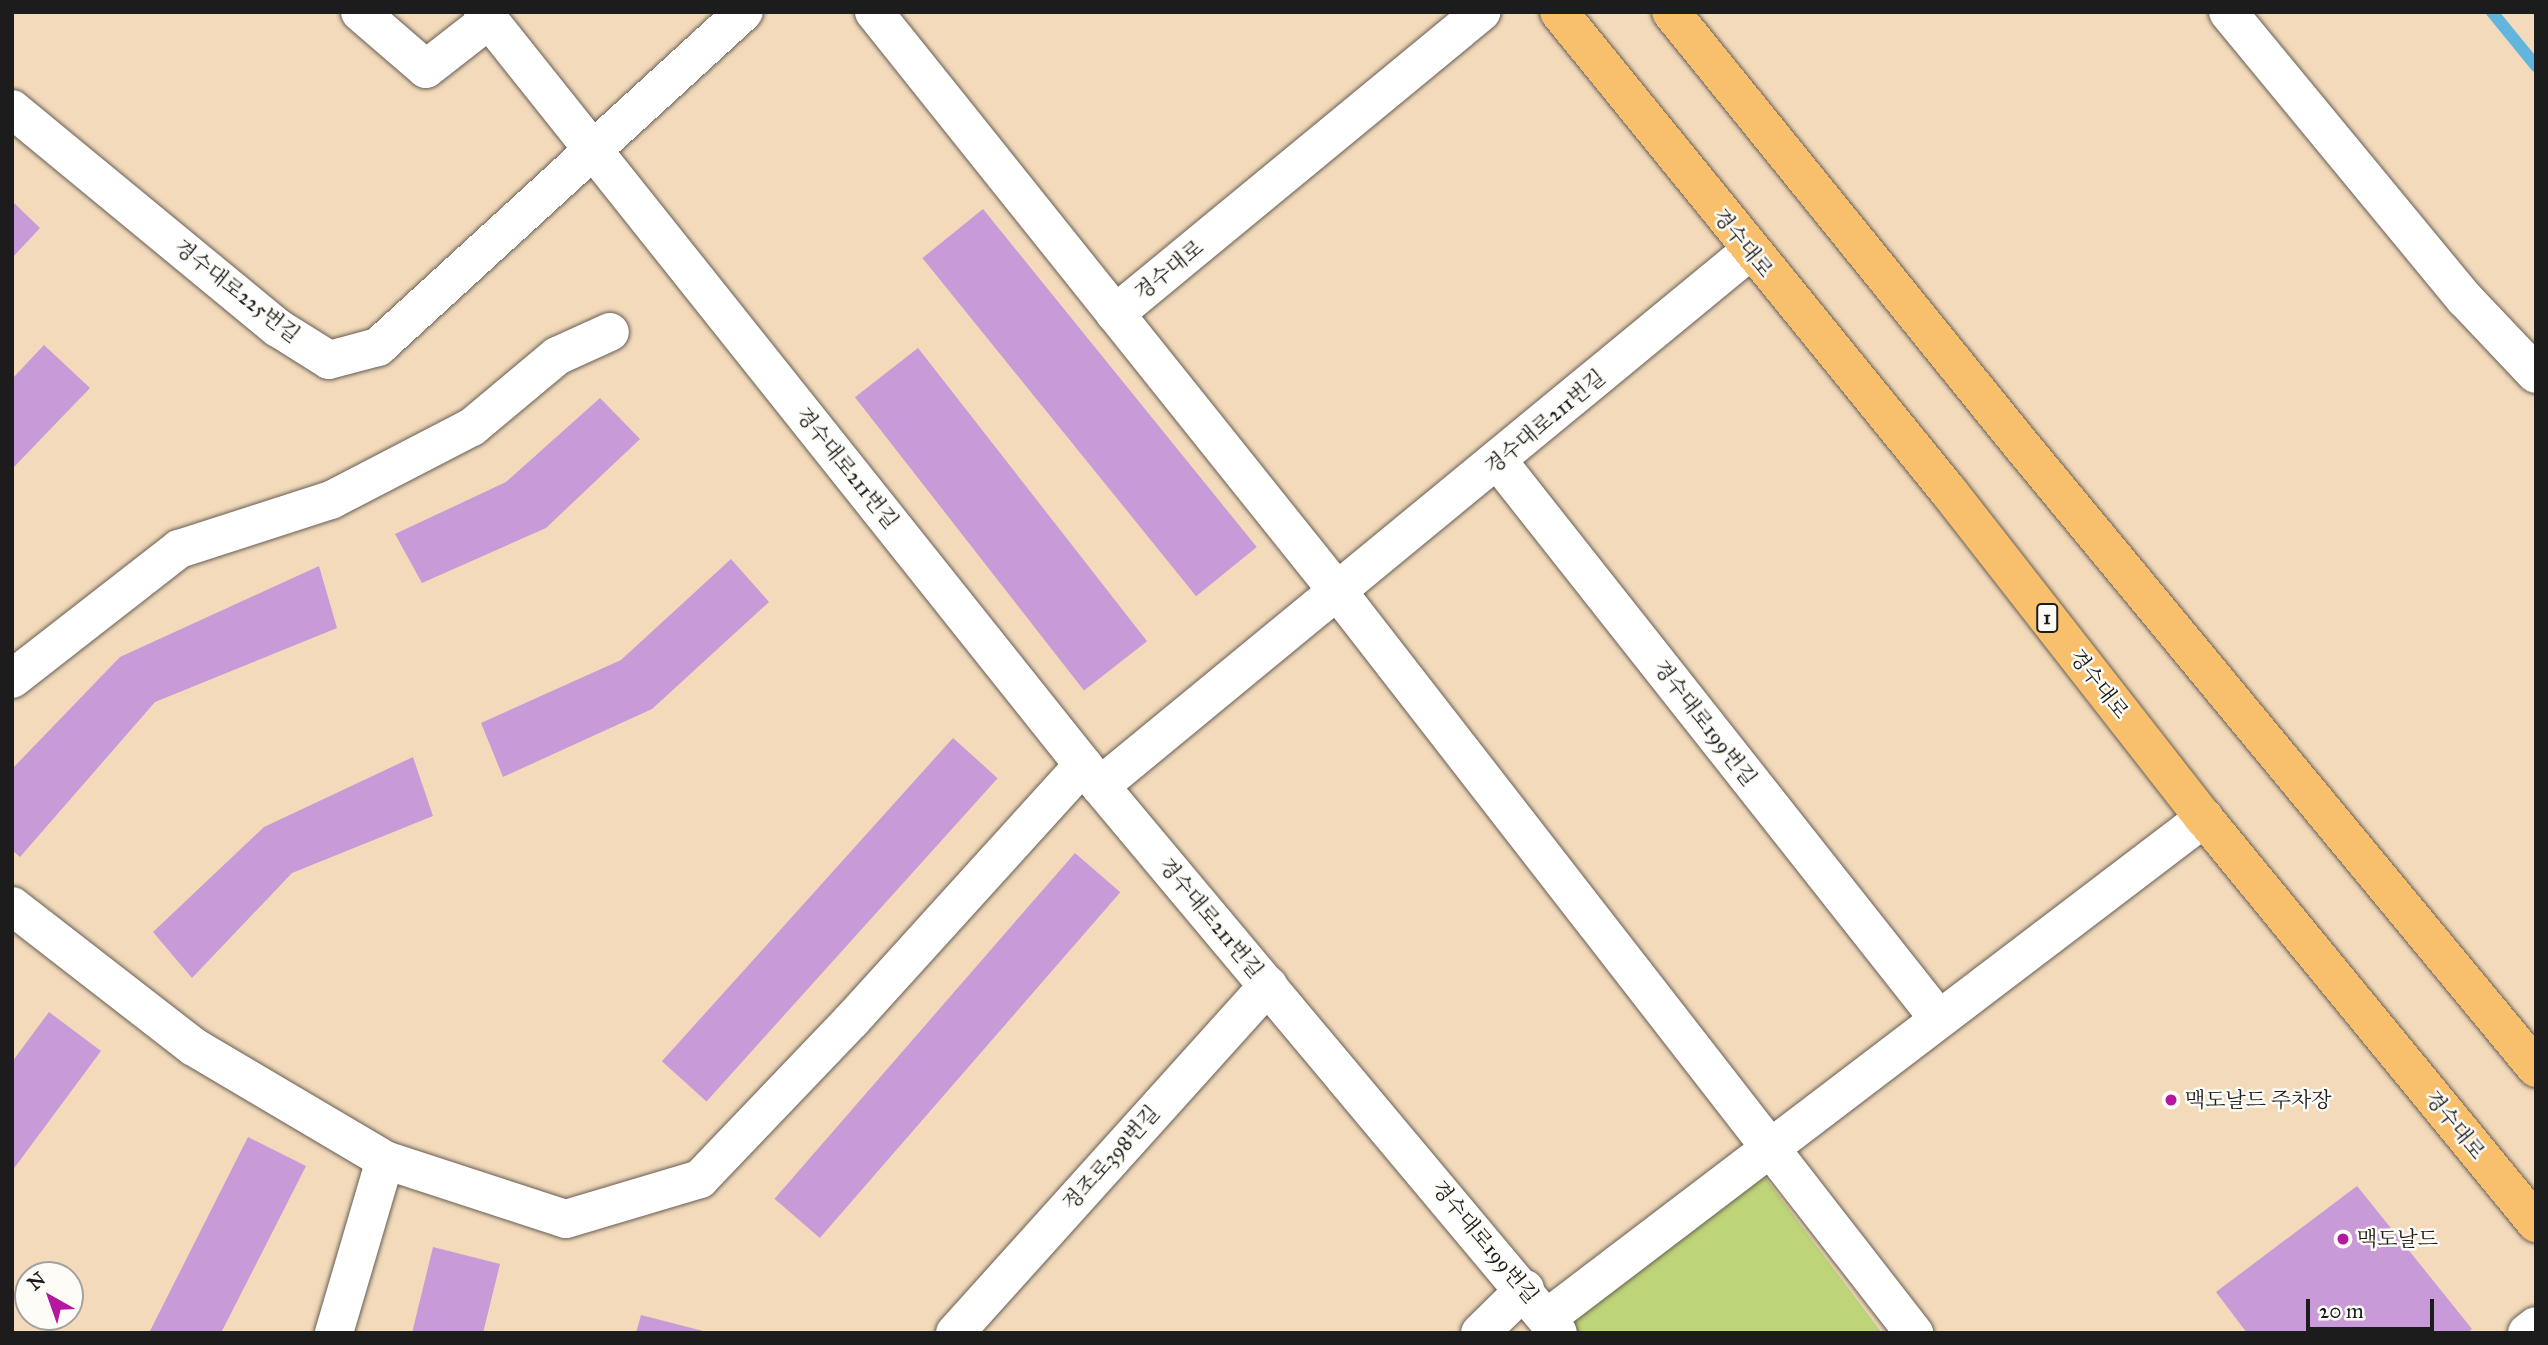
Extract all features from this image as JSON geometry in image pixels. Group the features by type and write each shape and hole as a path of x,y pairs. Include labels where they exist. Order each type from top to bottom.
{"main road":[{"name":"경수대로","path":"1559,12 1750,251 1949,492 2204,818 2536,1223"},
{"path":"1671,12 2022,446 2536,1068"}],"street":[{"path":"360,12 426,69 486,16 593,150"},
{"name":"경수대로225번길","path":"12,109 278,328 329,360 378,347 744,12"},
{"path":"874,12 1338,592 1914,1333"},
{"name":"경수대로","path":"1115,314 1482,12"},
{"path":"2228,12 2465,299 2536,374"},
{"name":"경수대로211번길","path":"593,150 1091,776 1268,985"},
{"name":"경수대로211번길","path":"1091,776 1338,592 1750,251"},
{"path":"12,680 179,549 331,500 472,427 557,356 610,332"},
{"name":"경수대로199번길","path":"1498,461 1938,1018"},
{"path":"12,906 194,1047 385,1160 566,1219 700,1179 1091,776"},
{"name":"경수대로199번길","path":"1268,985 1543,1313 1770,1147 2204,818"},
{"name":"정조로398번길","path":"955,1333 1268,985"},
{"path":"334,1333 385,1160"},
{"path":"1480,1333 1543,1313"},
{"path":"2527,1333 2536,1326"}],"green space":[{"path":"1764,1176 1882,1333 1571,1333 1563,1322"}],"building":[{"path":"12,201 40,228 12,258"},
{"path":"983,209 1257,547 1196,596 922,258"},
{"path":"44,345 90,388 12,469 12,379"},
{"path":"918,348 1147,641 1084,690 855,397"},
{"path":"600,398 640,439 546,528 422,583 395,534 506,482"},
{"path":"731,559 769,602 652,709 503,777 481,723 621,660"},
{"path":"319,566 337,628 155,702 20,857 12,850 12,769 120,657"},
{"path":"953,738 998,778 707,1101 662,1061"},
{"path":"413,757 433,816 292,873 192,978 153,932 264,827"},
{"path":"1075,853 1120,892 820,1238 775,1199"},
{"path":"49,1012 101,1051 12,1171 12,1062"},
{"path":"248,1137 306,1166 221,1333 149,1333"},
{"name":"맥도날드","path":"2357,1186 2472,1329 2467,1333 2247,1333 2216,1292"},
{"path":"433,1247 500,1264 483,1333 412,1333"},
{"path":"641,1315 707,1332 707,1333 636,1333"}],"waterway":[{"path":"2492,12 2536,66"}],"place":[{"name":"맥도날드 주차장","path":"2171,1100"},
{"name":"맥도날드","path":"2343,1239"}]}
